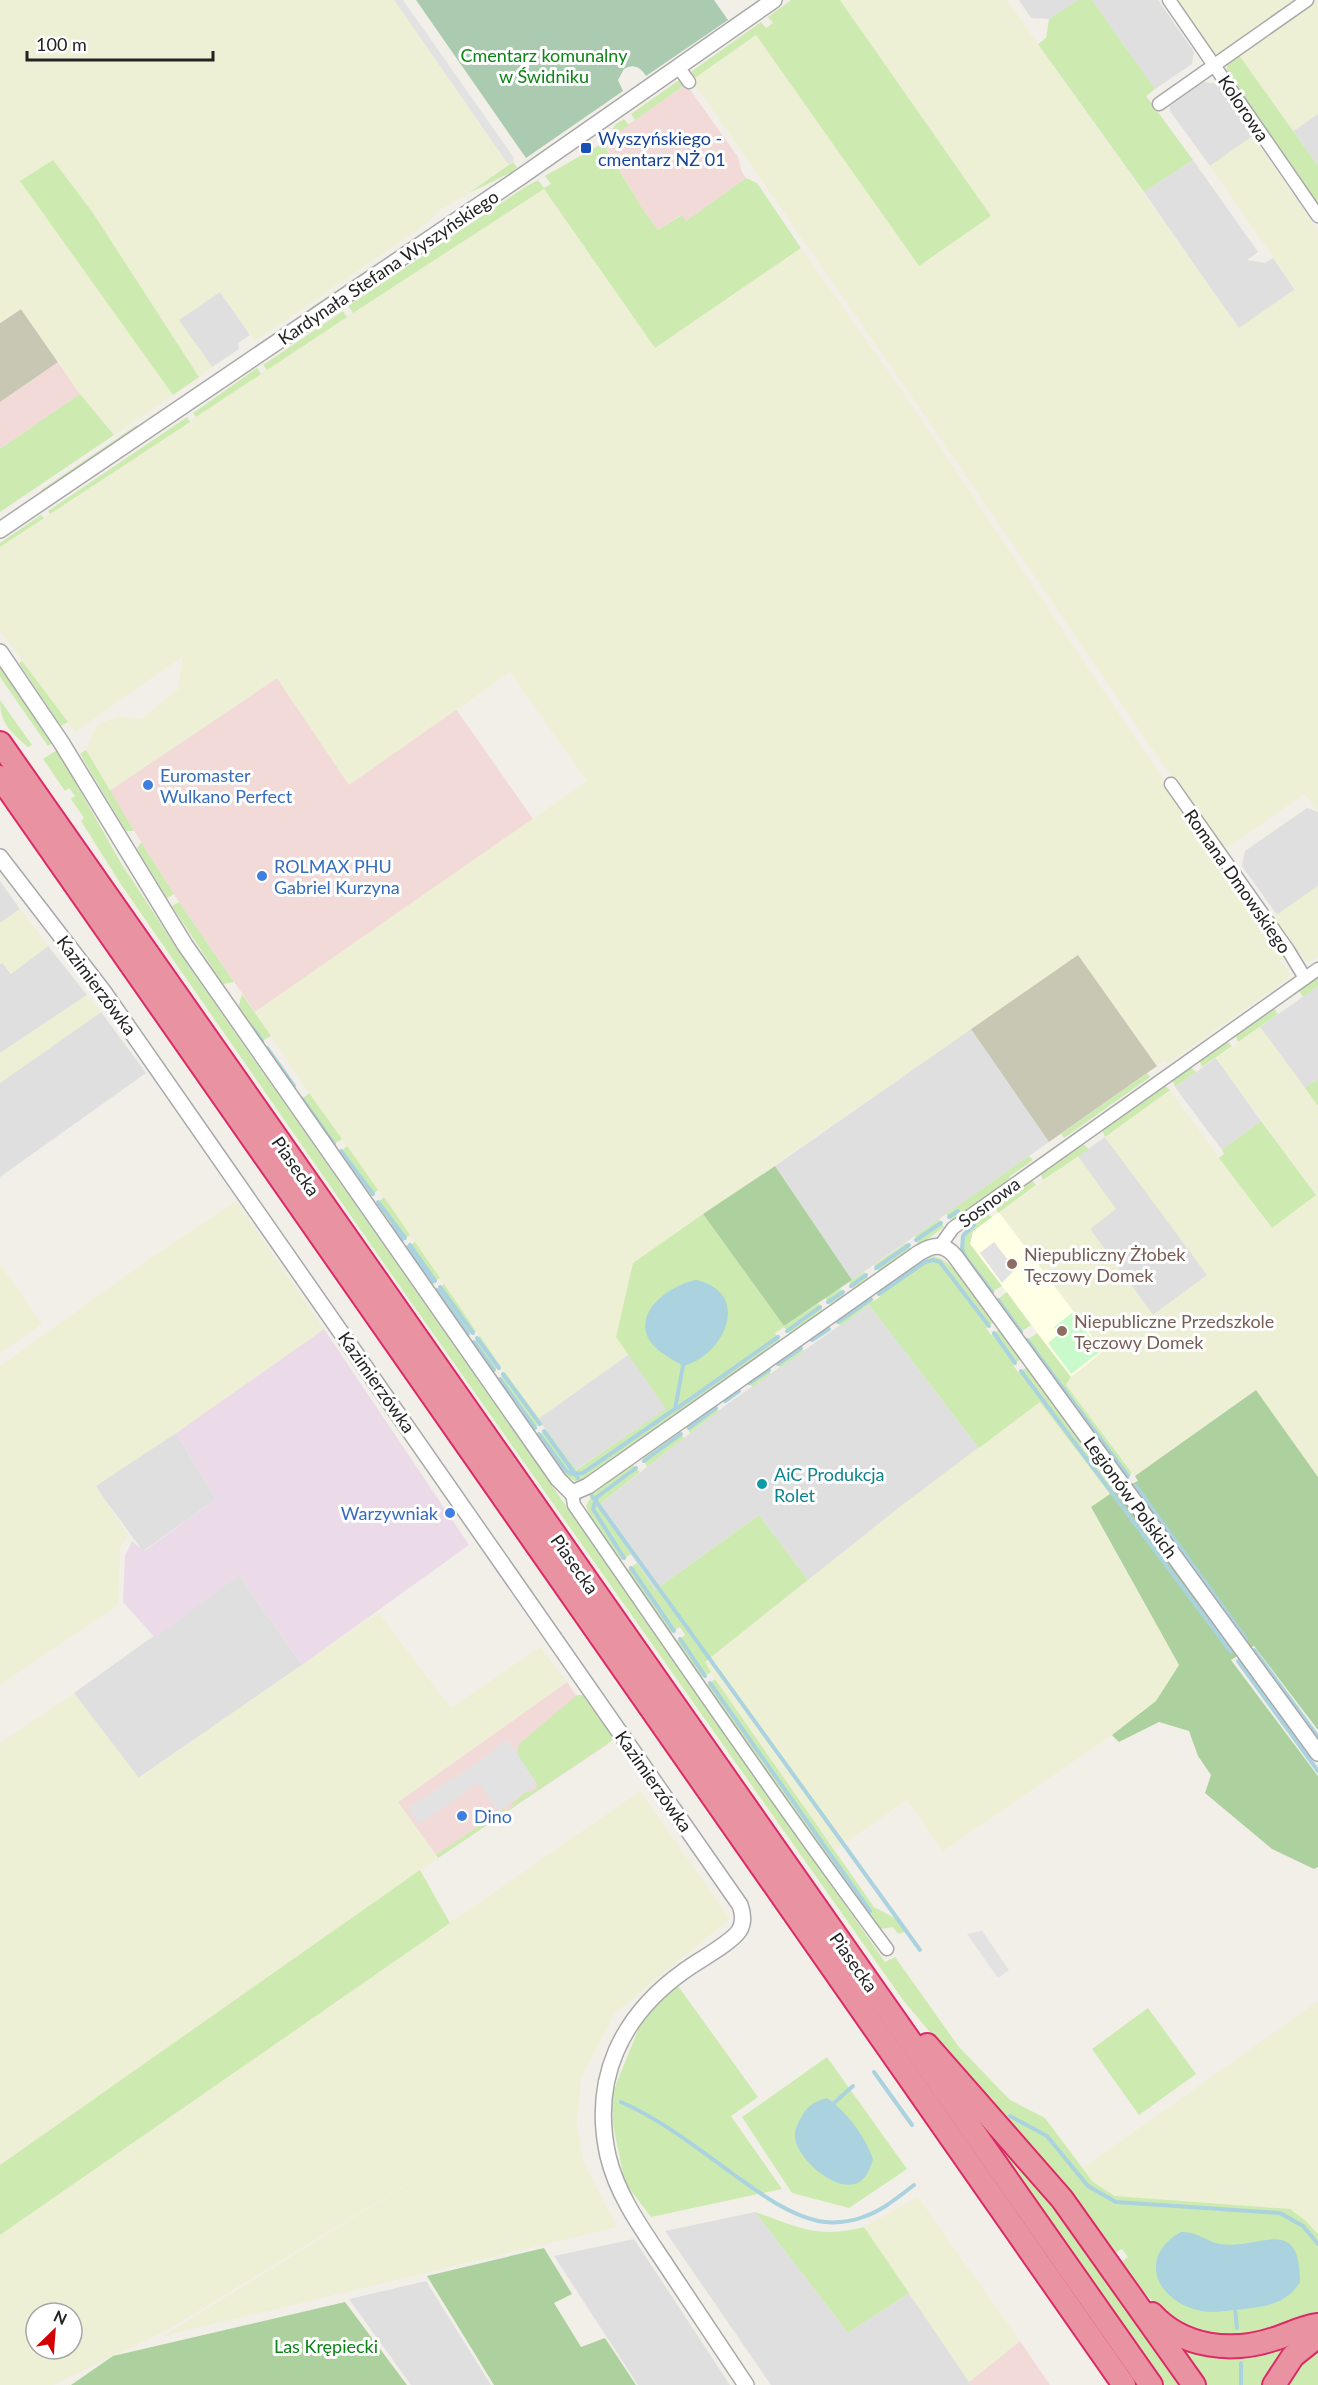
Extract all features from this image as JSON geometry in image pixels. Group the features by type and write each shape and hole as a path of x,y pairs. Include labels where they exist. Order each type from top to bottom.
{"highway":[{"name":"Piasecka","path":"0,742 1151,2385"},
{"name":"Piasecka","path":"0,777 1121,2381"},
{"path":"832,1931 922,2040 1043,2176 1194,2385"},
{"path":"1113,2271 1160,2322 1176,2333 1207,2345 1223,2347 1260,2343 1318,2325"},
{"path":"1274,2385 1293,2356 1318,2336"}],"street":[{"name":"Kardynała Stefana Wyszyńskiego","path":"0,530 502,190 774,0"},
{"name":"Kolorowa","path":"1169,0 1318,216"},
{"path":"1159,104 1307,0"},
{"path":"679,68 689,82"},
{"path":"0,652 61,742 185,945 462,1344 558,1479 572,1492 574,1505 698,1685 887,1949"},
{"name":"Romana Dmowskiego","path":"1171,784 1305,978"},
{"name":"Kazimierzówka","path":"0,857 103,991 740,1905 743,1914 737,1933 658,1991 630,2023 618,2043 610,2066 603,2116 609,2158 622,2195 746,2385"},
{"name":"Sosnowa","path":"572,1492 588,1486 919,1253 927,1248 940,1246 953,1228 1318,969"},
{"name":"Legionów Polskich","path":"940,1246 956,1256 1318,1753"}],"shaded area":[{"path":"0,0 394,0 508,164 484,184 442,209 426,224 255,341 220,292 179,320 212,367 199,377 93,213 53,160 135,340 173,395 114,435 80,394 21,309 0,323"},
{"path":"394,0 403,0 514,158 513,162 508,164"},
{"path":"840,0 1007,0 1239,328 1295,289 1210,166 1253,136 1318,231 1318,811 1305,794 1222,851 692,80 756,35 919,266 991,216"},
{"path":"1019,0 1078,0 1049,19 1031,18"},
{"path":"1092,0 1158,0 1194,52 1192,64 1155,89"},
{"path":"1178,0 1298,0 1222,54 1215,54"},
{"path":"1318,0 1318,114 1293,131 1239,55"},
{"path":"1204,82 1218,84 1253,136 1210,166 1170,111 1170,106"},
{"path":"686,84 738,157 746,178 686,221 681,215 658,230 642,208 603,142"},
{"path":"1318,114 1318,166 1293,131"},
{"path":"1193,160 1258,252 1247,260 1265,263 1273,258 1295,290 1239,329 1144,192"},
{"path":"544,189 655,348 801,248 909,401 1138,742 1288,956 1281,961 1290,973 1289,978 1167,1064 1164,1060 1157,1066 1078,955 633,1263 629,1354 538,1419 309,1093 255,1012 587,781 510,672 349,785 277,678 109,791 86,750 95,729 101,723 119,716 141,719 178,689 183,656 75,732 0,630 0,547 441,254"},
{"path":"220,292 250,335 238,343 239,349 212,367 178,320"},
{"path":"21,309 58,362 0,402 0,323"},
{"path":"58,362 80,394 0,449 0,402"},
{"path":"277,678 349,784 456,709 533,819 255,1012 179,902 109,791"},
{"path":"1307,808 1318,812 1318,886 1277,915 1242,866 1245,851"},
{"path":"0,881 20,909 0,923"},
{"path":"1318,886 1318,957 1307,962 1298,951 1295,952 1272,918"},
{"path":"20,909 48,946 11,974 2,963 0,964 0,923"},
{"path":"48,946 87,995 0,1053 0,964 2,962 11,974"},
{"path":"1078,954 1157,1066 1049,1142 971,1029"},
{"path":"1318,986 1318,1079 1305,1088 1260,1027"},
{"path":"87,995 101,1012 0,1083 0,1053"},
{"path":"101,1012 146,1073 0,1177 0,1083"},
{"path":"1260,1027 1318,1106 1318,1477 1255,1390 1135,1476 1066,1385 1071,1377 1103,1351 999,1212 1078,1156 1116,1209 1090,1229 1153,1315 1207,1275 1105,1137 1170,1090 1271,1228 1316,1195 1216,1058"},
{"path":"971,1029 1049,1142 852,1280 775,1166"},
{"path":"1216,1058 1261,1121 1222,1150 1175,1087"},
{"path":"1105,1137 1208,1275 1153,1315 1089,1228 1078,1156"},
{"path":"236,1201 324,1329 96,1486 128,1535 120,1549 118,1605 0,1685 0,1366 152,1257"},
{"path":"999,1212 1104,1351 1071,1377 970,1244 973,1231"},
{"path":"994,1242 1015,1269 1002,1283 980,1253"},
{"path":"0,1264 42,1324 0,1353"},
{"path":"869,1305 979,1448 808,1580 759,1515 655,1590 602,1512 601,1503 730,1402"},
{"path":"324,1329 469,1545 302,1665 239,1575 155,1638 123,1602 125,1556 132,1541 144,1551 216,1499 176,1433"},
{"path":"629,1354 667,1409 575,1470 538,1419"},
{"path":"1040,1401 1110,1494 1091,1508 1179,1665 1156,1701 1112,1735 943,1851 907,1800 835,1850 704,1663 901,1506"},
{"path":"176,1433 216,1499 143,1551 95,1486"},
{"path":"239,1575 302,1665 138,1778 74,1693"},
{"path":"378,1612 451,1708 540,1647 567,1682 398,1802 438,1858 0,2165 0,1743 74,1693 139,1778"},
{"path":"567,1682 608,1744 438,1858 398,1802"},
{"path":"507,1739 537,1784 498,1812 479,1783 419,1824 408,1808 484,1758"},
{"path":"640,1791 730,1919 615,2013 581,2078 577,2127 584,2163 617,2227 163,2336 464,2149 169,2329 53,2385 0,2385 0,2235"},
{"path":"982,1931 1009,1970 998,1978 967,1934"},
{"path":"1318,2001 1318,2234 1306,2221 1115,2196 1093,2182 1083,2168"},
{"path":"918,2197 1020,2341 969,2382 864,2227"},
{"path":"755,2212 848,2333 909,2293 973,2385 771,2385 665,2231"},
{"path":"634,2239 730,2385 638,2385 554,2256"},
{"path":"426,2281 491,2385 411,2385 349,2299"},
{"path":"1020,2341 1050,2385 971,2385 969,2382"}],"green space":[{"name":"Cmentarz komunalny w Świdniku","path":"416,0 714,0 728,20 646,76 637,67 631,66 624,69 618,80 623,91 526,158"},
{"path":"791,0 840,0 991,216 919,266 756,35 692,80 688,74 761,22 766,28 773,23 768,17"},
{"path":"1078,0 1092,0 1155,89 1146,96 1193,160 1144,192 1038,44 1046,38 1049,19"},
{"path":"1239,55 1318,166 1318,208 1227,72 1227,64"},
{"path":"682,78 686,84 635,120 631,114"},
{"path":"624,119 629,125 603,143 616,124"},
{"path":"603,143 658,230 682,215 686,221 746,178 757,183 801,248 655,348 544,189 353,313 348,306 525,187 538,180 544,188 551,184 545,176"},
{"path":"53,160 93,213 199,377 173,395 20,181"},
{"path":"513,162 517,167 512,172 469,193"},
{"path":"379,262 380,264 314,309 309,309"},
{"path":"343,311 347,317 267,370 263,365"},
{"path":"257,368 261,374 196,417 193,413"},
{"path":"80,394 114,435 0,512 0,449"},
{"path":"187,417 190,422 50,514 48,511"},
{"path":"137,425 138,429 43,493 41,490"},
{"path":"41,515 44,518 0,547 0,543"},
{"path":"22,661 68,722 61,726 19,663"},
{"path":"0,665 52,743 48,746 0,677"},
{"path":"0,700 32,745 28,747 8,727 2,715"},
{"path":"57,750 121,863 187,964 885,1962 895,1957 959,2047 1010,2100 1045,2118 1093,2182 1115,2196 1290,2209 1306,2221 1318,2234 1318,2314 1263,2333 1229,2338 1196,2331 1167,2314 1141,2289 1120,2263 1128,2257 1122,2249 1113,2254 1038,2156 903,2000 394,1278 122,886 81,821 84,818 71,799 75,796 69,788 65,791 43,759"},
{"path":"86,750 134,831 126,831 80,754"},
{"path":"141,842 174,894 167,898 137,849"},
{"path":"179,902 234,982 223,984 172,906"},
{"path":"1318,975 1318,986 1303,997 1298,989"},
{"path":"242,994 271,1036 262,1041 258,1040 238,1008"},
{"path":"1273,1007 1278,1014 1238,1042 1235,1034"},
{"path":"1225,1040 1232,1046 1202,1067 1199,1059"},
{"path":"1189,1066 1196,1072 1175,1087 1172,1079"},
{"path":"1147,1073 1150,1077 1064,1138 1061,1134"},
{"path":"1318,1079 1318,1106 1305,1088"},
{"path":"1164,1085 1170,1090 1105,1137 1102,1129"},
{"path":"309,1093 342,1139 334,1144 330,1143 300,1101"},
{"path":"1261,1121 1316,1195 1272,1228 1219,1158 1224,1154 1222,1150"},
{"path":"1082,1143 1089,1149 1043,1180 1040,1172"},
{"path":"347,1146 378,1190 370,1196 366,1194 339,1153"},
{"path":"1029,1156 1033,1160 1009,1177 1010,1181 951,1221 946,1214"},
{"path":"775,1166 852,1280 784,1326 703,1214"},
{"path":"1031,1179 1036,1185 998,1213 995,1206"},
{"path":"384,1197 410,1235 402,1240 397,1239 375,1208"},
{"path":"986,1213 992,1217 973,1231 970,1244 1002,1286 990,1293 961,1251 962,1233"},
{"path":"703,1214 784,1326 818,1303 824,1312 790,1335 784,1327 775,1333 781,1341 585,1479 575,1481 564,1475 536,1437 546,1430 576,1470 666,1409 616,1337 633,1263"},
{"path":"939,1219 944,1227 920,1245 918,1244 915,1236"},
{"path":"415,1242 440,1278 428,1284 407,1252 406,1248"},
{"path":"906,1243 911,1250 879,1272 874,1265"},
{"path":"933,1256 951,1266 967,1283 994,1322 986,1328 991,1335 1000,1329 1021,1359 1013,1365 1019,1373 1027,1367 1117,1491 1110,1494 1040,1402 979,1448 869,1305 840,1326 837,1320 870,1297 874,1301 881,1296 877,1291 922,1260"},
{"path":"864,1272 869,1279 854,1290 849,1282"},
{"path":"444,1284 476,1331 465,1336 435,1292"},
{"path":"840,1288 845,1296 831,1306 825,1298"},
{"path":"1007,1292 1031,1325 1019,1333 997,1303 998,1299"},
{"path":"1072,1313 1101,1351 1071,1374 1048,1343 1059,1334 1054,1327"},
{"path":"1037,1333 1071,1377 1066,1385 1132,1473 1125,1478 1027,1344 1027,1340"},
{"path":"480,1336 501,1367 490,1371 472,1345"},
{"path":"799,1345 804,1351 780,1368 779,1359"},
{"path":"766,1368 771,1374 752,1387 748,1381"},
{"path":"505,1372 542,1423 532,1430 498,1382"},
{"path":"1256,1390 1318,1477 1318,1730 1254,1646 1231,1660 1318,1776 1318,1867 1314,1869 1272,1849 1205,1793 1211,1775 1198,1756 1189,1731 1159,1722 1119,1742 1112,1735 1156,1701 1179,1665 1091,1507 1110,1494 1138,1481 1135,1476"},
{"path":"715,1406 719,1411 690,1433 685,1426"},
{"path":"679,1431 684,1438 647,1467 642,1456"},
{"path":"632,1464 640,1472 601,1503 602,1512 631,1554 619,1562 593,1523 586,1506 593,1493"},
{"path":"759,1515 808,1580 705,1662 711,1672 700,1679 675,1642 685,1635 680,1627 669,1634 626,1571 637,1563 655,1590"},
{"path":"715,1679 874,1907 902,1922 908,1931 898,1934 893,1927 881,1929 873,1925 706,1686"},
{"path":"577,1695 589,1699 594,1704 615,1736 613,1740 438,1858 436,1855 504,1809 506,1811 513,1806 512,1803 528,1791 529,1793 537,1788 537,1784 517,1754 519,1744"},
{"path":"420,1870 450,1923 0,2235 0,2165"},
{"path":"678,1986 758,2097 731,2116 782,2189 651,2217 625,2183 613,2125 612,2094 639,2028 656,2004"},
{"path":"1148,2008 1196,2074 1139,2115 1092,2049"},
{"path":"827,2057 907,2169 849,2208 792,2193 742,2117"},
{"path":"998,2136 1050,2198 1186,2385 1165,2385 993,2140"},
{"path":"755,2212 808,2230 833,2232 864,2227 909,2293 848,2333"},
{"path":"544,2248 572,2294 554,2303 581,2347 605,2338 636,2385 494,2385 427,2276"},
{"name":"Las Krępiecki","path":"345,2302 407,2385 71,2385 113,2356"},
{"path":"1300,2339 1265,2385 1202,2385 1174,2343"},
{"path":"1318,2345 1318,2385 1282,2385"}],"water":[{"path":"696,1280 714,1287 724,1298 728,1311 726,1325 710,1351 683,1366 653,1345 646,1330 646,1320 657,1301 676,1287"},
{"path":"827,2098 855,2125 873,2159 866,2176 853,2184 842,2184 820,2173 802,2154 796,2143 796,2129 804,2112 813,2104"},
{"path":"1181,2232 1191,2233 1220,2244 1235,2245 1275,2239 1285,2241 1293,2248 1298,2261 1300,2282 1289,2295 1269,2305 1219,2312 1194,2309 1169,2295 1157,2275 1156,2263 1160,2252 1168,2241"}],"waterway":[{"path":"252,1027 262,1041"},
{"path":"267,1048 294,1086"},
{"path":"302,1099 334,1144"},
{"path":"341,1151 373,1194"},
{"path":"378,1202 405,1238"},
{"path":"949,1217 958,1211"},
{"path":"916,1240 941,1223"},
{"path":"974,1225 963,1236 962,1249 966,1258 992,1292"},
{"path":"392,1226 402,1240"},
{"path":"410,1245 435,1281"},
{"path":"876,1268 909,1245"},
{"path":"407,1247 432,1282"},
{"path":"879,1294 925,1262 933,1260 940,1262 989,1326"},
{"path":"851,1286 866,1275"},
{"path":"440,1287 473,1333"},
{"path":"437,1290 468,1334"},
{"path":"828,1302 843,1292"},
{"path":"838,1322 871,1299"},
{"path":"998,1300 1021,1332"},
{"path":"787,1331 820,1307"},
{"path":"812,1340 829,1329"},
{"path":"994,1333 1015,1363"},
{"path":"676,1409 778,1337"},
{"path":"477,1338 499,1368"},
{"path":"1027,1340 1128,1476"},
{"path":"474,1342 494,1370"},
{"path":"778,1364 801,1348"},
{"path":"539,1434 566,1471 572,1474 583,1473 675,1409 683,1366"},
{"path":"749,1383 769,1370"},
{"path":"1021,1371 1231,1652"},
{"path":"503,1374 540,1424"},
{"path":"500,1379 535,1428"},
{"path":"725,1401 739,1391"},
{"path":"689,1428 716,1408"},
{"path":"544,1431 578,1478"},
{"path":"644,1461 681,1434"},
{"path":"624,1558 593,1509 597,1497 636,1468"},
{"path":"1136,1486 1246,1639"},
{"path":"592,1496 920,1950"},
{"path":"631,1568 674,1631"},
{"path":"680,1639 705,1676"},
{"path":"1254,1650 1318,1737"},
{"path":"1238,1661 1318,1771"},
{"path":"710,1683 870,1911"},
{"path":"874,2072 912,2125"},
{"path":"834,2103 853,2086"},
{"path":"621,2102 665,2126 773,2202 806,2218 829,2222 858,2219 877,2211 914,2185"},
{"path":"1010,2116 1047,2136 1088,2186 1116,2202 1280,2213 1303,2226 1318,2244"},
{"path":"1235,2309 1237,2328"},
{"path":"1241,2363 1241,2385"}],"place":[{"name":"Wyszyńskiego - cmentarz NŻ 01","path":"586,148"},
{"name":"Euromaster Wulkano Perfect","path":"148,785"},
{"name":"ROLMAX PHU Gabriel Kurzyna","path":"262,876"},
{"name":"Niepubliczny Żłobek Tęczowy Domek","path":"1012,1264"},
{"name":"Niepubliczne Przedszkole Tęczowy Domek","path":"1062,1331"},
{"name":"AiC Produkcja Rolet","path":"762,1484"},
{"name":"Warzywniak","path":"450,1513"},
{"name":"Dino","path":"462,1816"}]}
